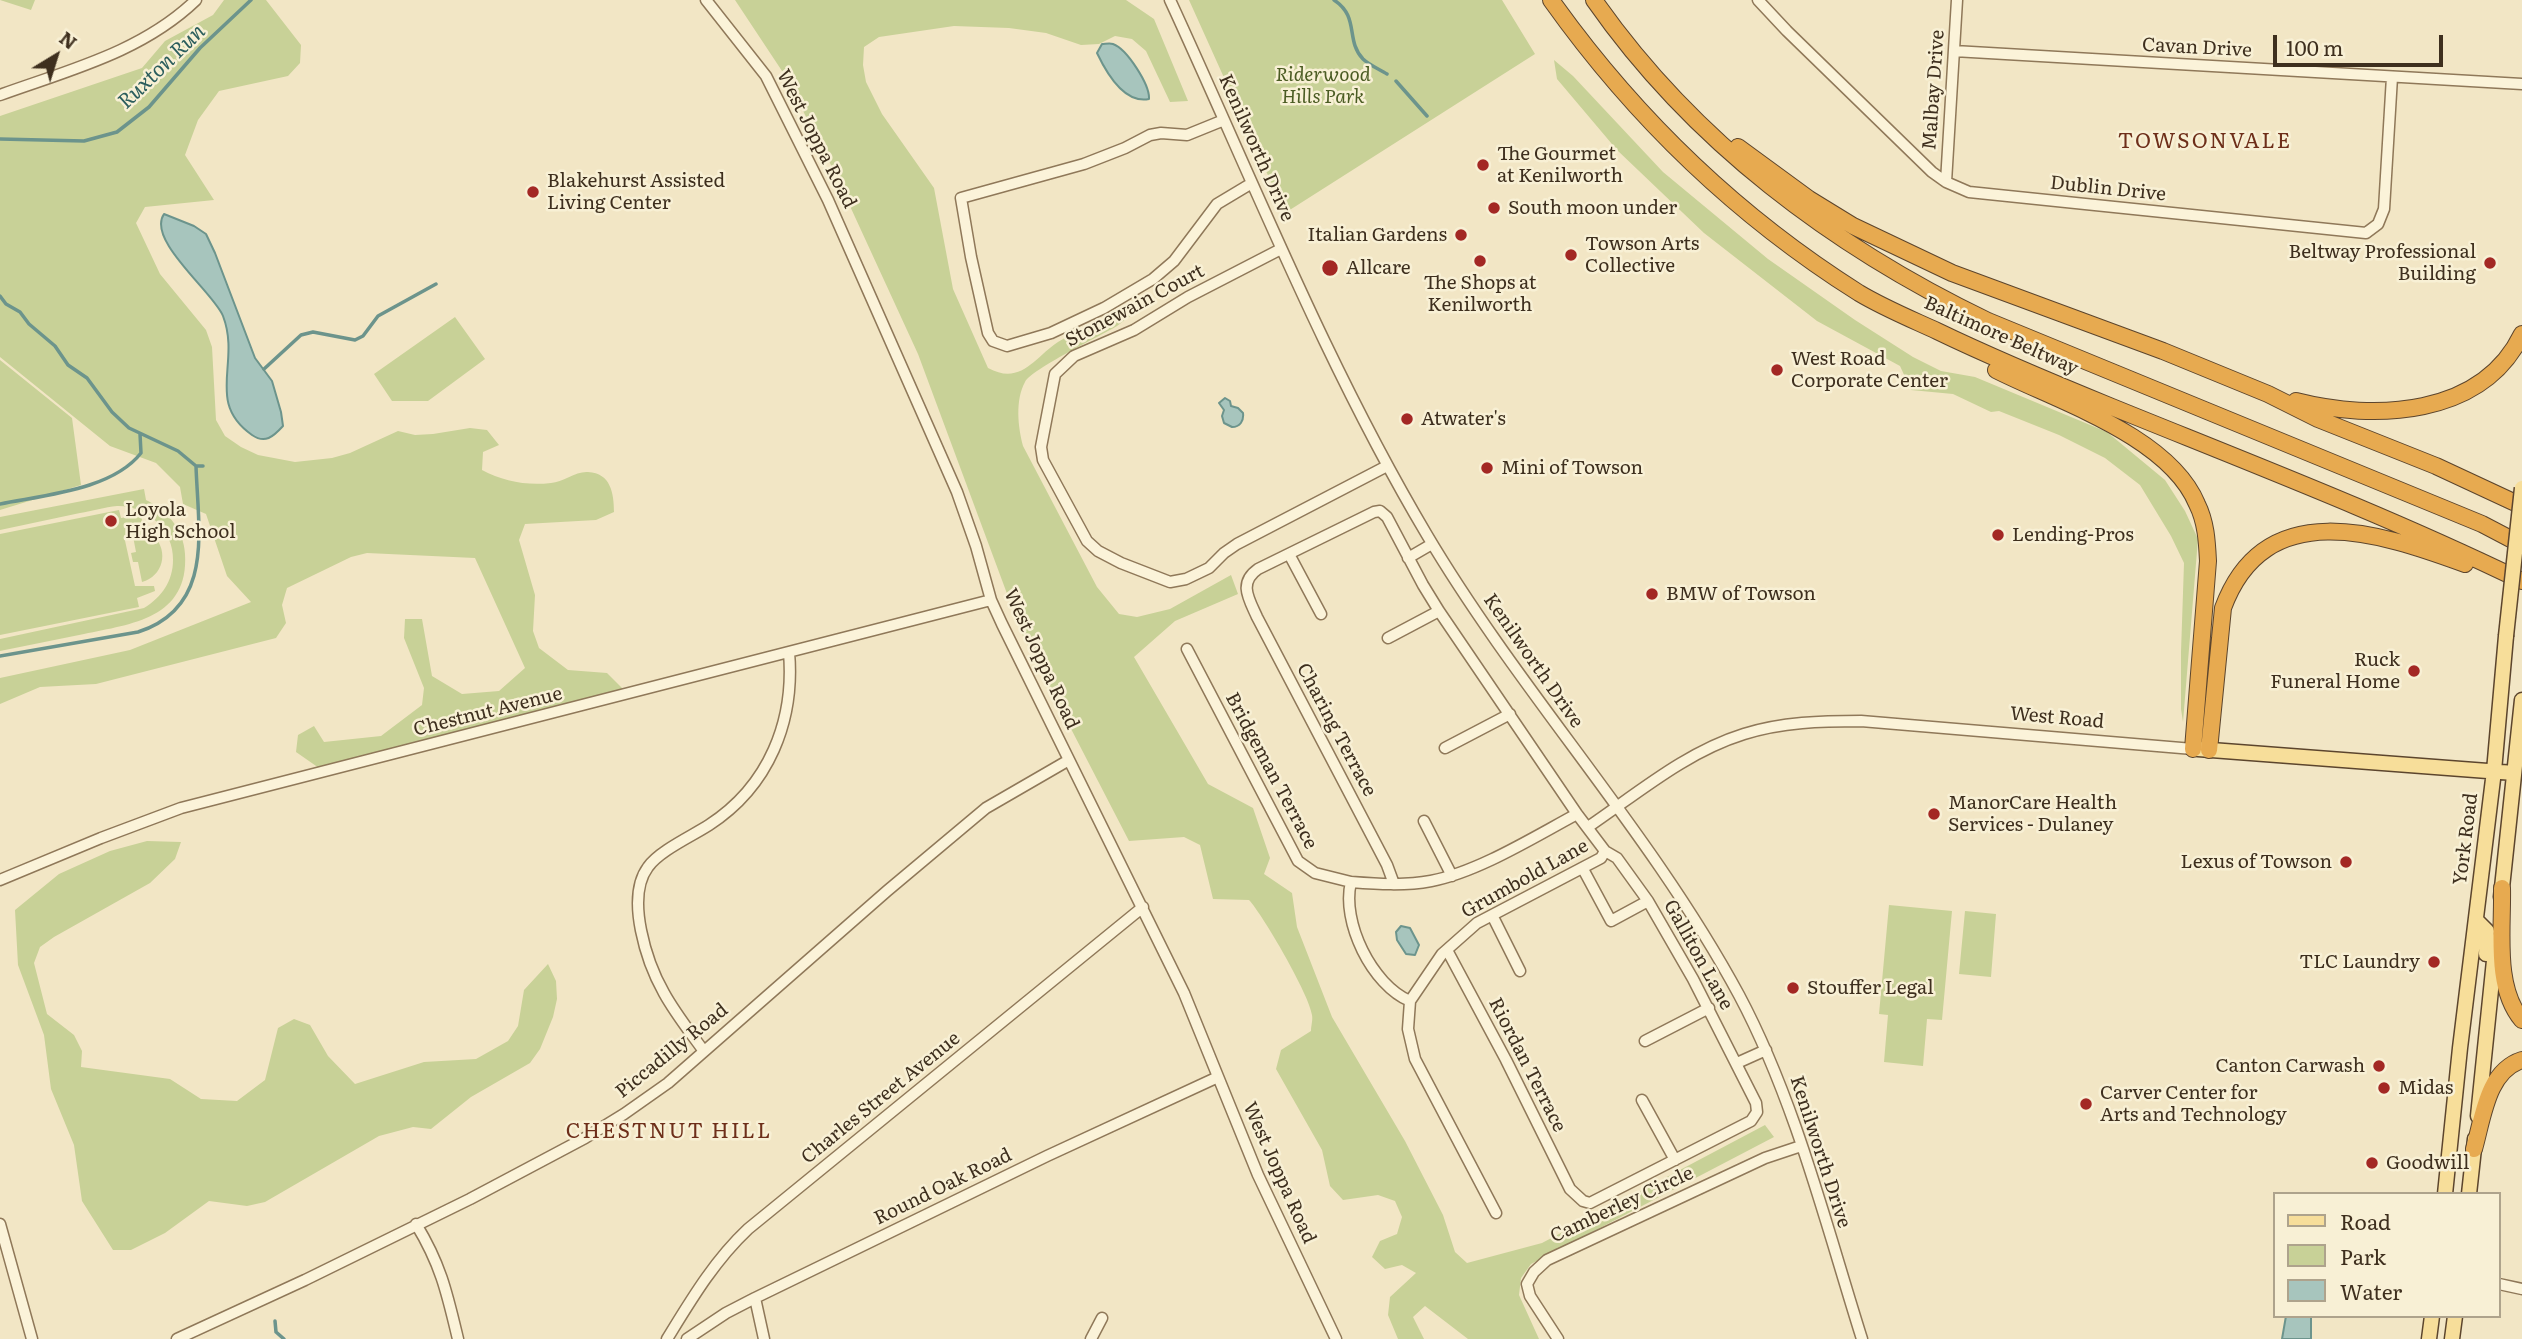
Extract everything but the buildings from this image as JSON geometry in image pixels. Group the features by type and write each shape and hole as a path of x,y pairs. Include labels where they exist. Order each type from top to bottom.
{"highway":[{"name":"Baltimore Beltway","path":"1551,0 1622,92 1675,149 1741,208 1862,295 2028,373 2399,523 2522,583"},
{"name":"Baltimore Beltway","path":"1594,0 1648,69 1726,149 1819,225 1880,264 1937,296 2027,338 2470,519 2522,545"},
{"path":"1648,69 1731,142 1809,199 1853,226 1952,273 2163,351 2268,394 2318,419 2436,466 2522,506"},
{"path":"1862,295 1973,358 2112,425 2171,466 2187,485 2203,518 2208,561 2201,749"},
{"path":"2268,394 2312,405 2359,410 2398,409 2445,401 2464,394 2483,382 2510,354 2522,334"},
{"path":"2201,749 2223,608 2229,592 2250,563 2277,542 2297,534 2317,532 2372,536 2522,583"},
{"path":"2502,888 2503,977 2511,1005 2522,1020"},
{"path":"2474,1149 2490,1092 2498,1077 2507,1068 2522,1060"}],"main road":[{"name":"York Road","path":"2445,1192 2494,771 2522,488"},
{"path":"2469,1192 2522,700"},
{"name":"West Road","path":"2201,749 2514,773"},
{"path":"2476,920 2484,926 2488,937 2483,993 2488,1021"},
{"path":"2429,1339 2432,1318"},
{"path":"2452,1339 2455,1318"}],"street":[{"path":"0,95 132,45 160,29 196,0"},
{"name":"West Joppa Road","path":"706,0 766,76 822,188 957,492 991,600 1184,993 1263,1185 1336,1339"},
{"name":"Kenilworth Drive","path":"1170,0 1340,374 1387,466 1432,544 1502,649 1691,913 1734,985 1766,1050 1801,1146 1862,1339"},
{"name":"Dublin Drive","path":"1758,0 1796,41 1933,172 1946,182 1969,191 2366,233 2378,224 2384,209 2392,77"},
{"name":"Malbay Drive","path":"1946,182 1957,0"},
{"name":"Cavan Drive","path":"1954,51 2522,84"},
{"path":"1224,120 1200,132 1187,135 1150,135 1084,164 961,198 988,333 993,341 1007,346 1051,333 1104,308 1153,279 1174,261 1217,204 1252,183"},
{"name":"Stonewain Court","path":"1282,249 1188,296 1134,330 1074,356 1055,374 1041,447 1043,460 1087,541 1098,551 1170,582 1202,573 1237,544 1387,466"},
{"name":"Galliton Lane","path":"1289,554 1374,512 1380,511 1387,516 1439,611 1577,814 1605,851 1617,858 1648,901 1709,1008 1756,1103 1757,1112 1751,1121 1675,1160"},
{"path":"1408,558 1432,544"},
{"path":"1289,554 1321,614"},
{"name":"Charing Terrace","path":"1289,554 1252,573 1247,579 1246,592 1257,618 1387,865 1394,884"},
{"name":"Chestnut Avenue","path":"0,880 181,808 991,600"},
{"path":"1388,638 1439,611"},
{"name":"Bridgeman Terrace","path":"1187,649 1298,861 1315,873 1351,881 1394,884 1429,882 1452,876 1488,860 1577,814"},
{"path":"703,1050 664,994 654,970 637,909 638,895 647,867 656,858 720,818 757,781 772,756 783,729 789,698 789,652"},
{"path":"1445,748 1510,714"},
{"name":"West Road","path":"1616,808 1684,761 1729,740 1779,726 1809,722 1887,723 2201,749"},
{"name":"Piccadilly Road","path":"177,1339 470,1199 585,1138 668,1083 986,808 1069,760"},
{"path":"1588,827 1616,808"},
{"path":"1424,821 1452,876"},
{"name":"Grumbold Lane","path":"1410,1001 1431,969 1467,930 1583,869 1601,858 1605,851"},
{"path":"1583,869 1611,921 1648,901"},
{"path":"1351,881 1349,912 1357,938 1388,987 1396,995 1410,1001 1408,1029 1415,1059 1496,1213"},
{"name":"Charles Street Avenue","path":"667,1339 710,1272 743,1234 1143,907"},
{"path":"1492,915 1520,971"},
{"name":"Riordan Terrace","path":"1447,950 1506,1060 1570,1189 1577,1196 1590,1203 1675,1160"},
{"path":"1645,1041 1709,1008"},
{"path":"1737,1063 1766,1050"},
{"name":"Round Oak Road","path":"687,1339 726,1313 755,1298 1047,1156 1218,1077"},
{"path":"1642,1100 1675,1160"},
{"name":"Camberley Circle","path":"1559,1339 1530,1296 1527,1284 1534,1272 1547,1260 1765,1158 1801,1146"},
{"path":"0,1224 32,1339"},
{"path":"416,1224 431,1248 444,1278 458,1339"},
{"path":"2501,1284 2522,1289"},
{"path":"755,1298 764,1339"},
{"path":"1091,1339 1102,1318"}],"green space":[{"path":"0,0 35,0 31,10"},
{"path":"224,0 266,0 301,45 300,63 288,76 219,91 198,120 185,155 214,200 145,207 136,223 160,274 206,330 212,347 216,420 225,436 258,455 295,462 350,453 398,431 415,435 470,428 487,430 499,445 483,452 482,470 498,477 515,482 542,484 583,472 602,476 612,492 614,512 596,520 525,524 519,540 535,595 533,631 539,648 568,670 607,673 623,689 319,768 296,752 298,735 314,726 324,742 381,736 422,705 424,688 404,638 405,619 422,619 432,676 462,694 499,691 525,668 475,558 367,553 351,557 287,588 282,605 286,623 276,638 96,684 40,687 0,704 0,678 130,650 251,602 227,576 206,514 183,504 180,487 156,463 110,446 0,357 0,116 142,68 165,41 213,15"},
{"path":"735,0 1126,0 1154,19 1188,101 1170,102 1146,51 1132,39 1115,36 1099,44 1081,45 1046,33 1009,28 954,26 879,37 864,47 866,82 882,114 934,188 953,289 988,368 1000,373 1019,372 1058,342 1097,324 1139,310 1117,326 1030,376 1022,389 1018,414 1023,446 1097,587 1119,614 1137,617 1170,609 1231,575 1238,594 1175,621 1134,657 1208,784 1253,808 1270,858 1264,874 1292,893 1297,927 1332,1017 1405,1141 1443,1215 1455,1252 1467,1263 1542,1243 1765,1125 1774,1137 1531,1264 1521,1278 1519,1295 1539,1339 1468,1339 1425,1306 1413,1317 1424,1339 1398,1339 1388,1315 1390,1297 1416,1273 1402,1265 1385,1269 1372,1257 1380,1241 1397,1234 1402,1217 1395,1201 1378,1195 1343,1200 1330,1186 1322,1150 1276,1069 1281,1050 1311,1031 1312,1015 1295,974 1249,900 1213,899 1200,845 1184,837 1129,841 1022,634 918,354 832,167 784,74"},
{"name":"Riderwood Hills Park","path":"1189,0 1502,0 1535,54 1285,213"},
{"path":"1554,60 1573,76 1663,172 1768,259 1855,320 1913,357 1941,371 1975,377 2107,432 2165,480 2185,511 2198,539 2183,722 2181,652 2184,563 2140,485 2105,458 2059,435 1999,411 1991,412 1953,394 1911,390 1900,366 1817,321 1704,233 1617,150 1557,79"},
{"path":"455,317 485,359 428,401 392,401 374,374"},
{"path":"0,360 72,418 81,485 0,510"},
{"path":"144,489 146,500 161,509 173,522 184,545 184,575 178,592 167,605 154,614 121,626 0,651 0,639 144,608 165,588 171,575 173,560 169,539 163,529 148,515 128,507 108,507 0,530 0,517"},
{"path":"119,510 121,518 139,515 142,519 141,523 124,536 135,586 154,586 155,591 137,598 139,607 0,635 0,534"},
{"path":"138,530 154,536 159,542 162,556 162,563 155,575 142,582 138,562 133,562 131,553 136,552 132,531"},
{"path":"147,841 181,842 175,859 150,883 54,937 40,947 34,963 47,1014 74,1035 82,1051 81,1067 170,1079 201,1099 237,1101 265,1080 278,1028 294,1019 310,1025 328,1056 355,1084 424,1062 476,1059 508,1041 518,1026 524,990 548,964 556,981 557,999 540,1049 530,1063 471,1097 431,1129 413,1127 379,1136 265,1202 247,1206 209,1201 165,1233 131,1250 113,1250 82,1201 74,1145 51,1089 44,1035 18,965 15,910 59,874 110,851"},
{"path":"1889,905 1952,911 1942,1020 1927,1019 1923,1066 1884,1062 1888,1015 1879,1014"},
{"path":"1965,911 1996,914 1991,977 1959,974"}],"water":[{"path":"1102,44 1119,47 1131,60 1146,85 1149,99 1132,97 1117,85 1097,53"},
{"path":"164,214 206,234 215,253 255,358 272,381 283,426 269,438 261,439 252,435 238,422 230,409 227,395 229,350 223,316 172,252 164,238 161,225"},
{"path":"1225,398 1230,401 1231,406 1243,413 1242,421 1237,426 1224,423 1224,410 1219,403"},
{"path":"1401,926 1410,928 1419,945 1415,955 1406,954 1397,940 1396,932"},
{"path":"2286,1318 2311,1318 2311,1339 2282,1339"}],"waterway":[{"name":"Ruxton Run","path":"0,139 84,141 117,132 149,107 200,48 251,0"},
{"path":"1334,0 1347,14 1358,52 1365,61 1387,74"},
{"path":"1396,81 1427,116"},
{"path":"264,369 301,335 313,332 355,340 363,336 378,316 436,284"},
{"path":"0,296 55,346 68,365 87,378 112,412 129,428 178,451 196,466 203,466"},
{"path":"0,504 76,489 113,475 141,453 140,434"},
{"path":"0,656 138,632 163,620 180,605 191,585 197,564 199,515 196,466"},
{"path":"275,1321 276,1332 284,1339"}],"place":[{"name":"The Gourmet at Kenilworth","path":"1483,165"},
{"name":"Blakehurst Assisted Living Center","path":"533,192"},
{"name":"South moon under","path":"1494,208"},
{"name":"Italian Gardens","path":"1461,235"},
{"name":"Towson Arts Collective","path":"1571,255"},
{"name":"The Shops at Kenilworth","path":"1480,261"},
{"name":"Beltway Professional Building","path":"2490,263"},
{"name":"Allcare","path":"1330,268"},
{"name":"West Road Corporate Center","path":"1777,370"},
{"name":"Atwater's","path":"1407,419"},
{"name":"Mini of Towson","path":"1487,468"},
{"name":"Loyola High School","path":"111,521"},
{"name":"Lending-Pros","path":"1998,535"},
{"name":"BMW of Towson","path":"1652,594"},
{"name":"Ruck Funeral Home","path":"2414,671"},
{"name":"ManorCare Health Services - Dulaney","path":"1934,814"},
{"name":"Lexus of Towson","path":"2346,862"},
{"name":"TLC Laundry","path":"2434,962"},
{"name":"Stouffer Legal","path":"1793,988"},
{"name":"Canton Carwash","path":"2379,1066"},
{"name":"Midas","path":"2384,1088"},
{"name":"Carver Center for Arts and Technology","path":"2086,1104"},
{"name":"Goodwill","path":"2372,1163"}],"district":[{"name":"TOWSONVALE","path":"2205,142"},
{"name":"CHESTNUT HILL","path":"669,1132"}]}
